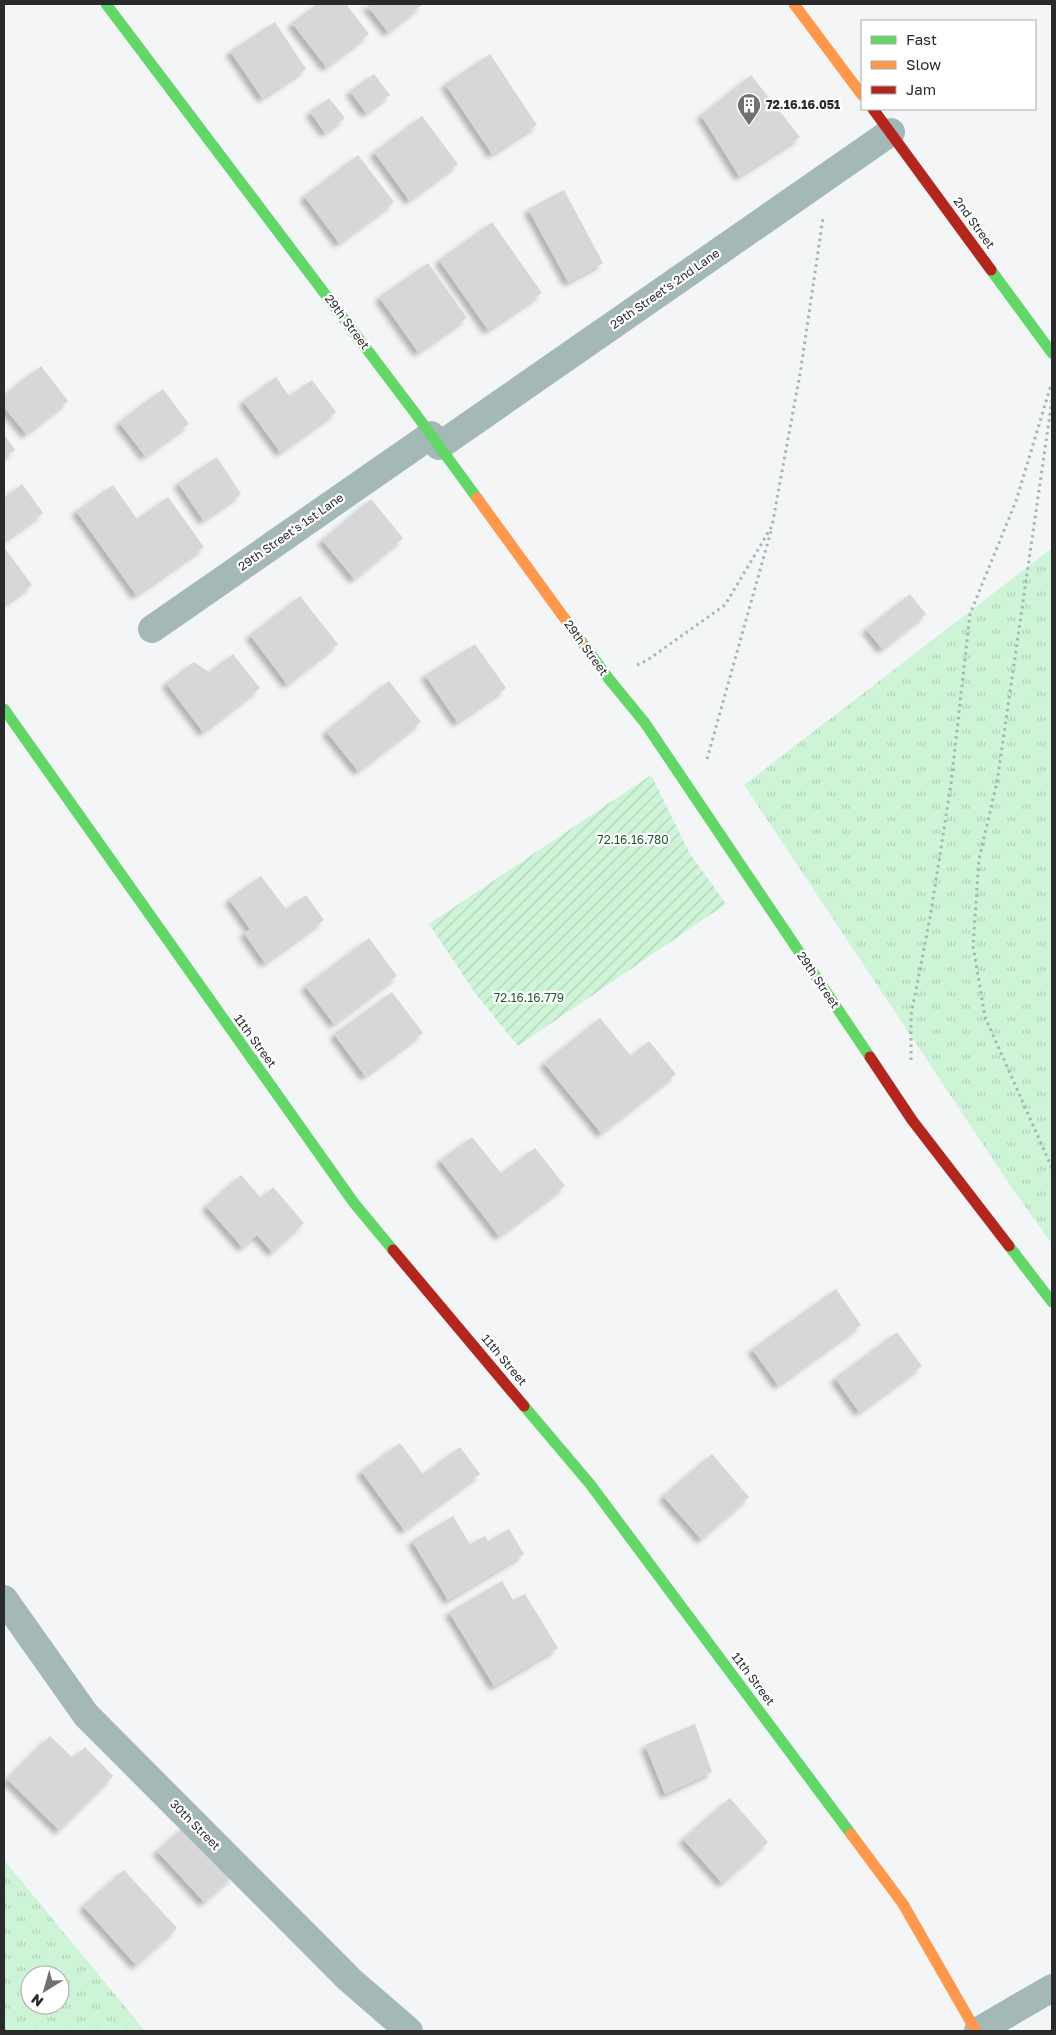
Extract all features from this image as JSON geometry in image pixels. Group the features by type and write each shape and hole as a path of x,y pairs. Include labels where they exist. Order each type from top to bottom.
{"street":[{"name":"29th Street","path":"106,4 435,440 608,679 645,723 912,1120 1052,1302"},
{"path":"794,4 861,94"},
{"name":"2nd Street","path":"874,110 1052,353"},
{"name":"29th Street's 2nd Lane","path":"435,440 891,132"},
{"name":"29th Street's 1st Lane","path":"152,629 435,440"},
{"name":"11th Street","path":"4,709 354,1203 590,1484 903,1904 977,2031"},
{"name":"30th Street","path":"4,1600 86,1716 350,1980 409,2031"},
{"path":"977,2031 1052,1988"}],"path":[{"path":"696,799 772,526 801,368 823,218"},
{"path":"911,1063 911,1015 930,918 951,784 970,614 1016,501 1052,380"},
{"path":"1052,400 996,782 979,859 973,946 985,1017 1052,1168"},
{"path":"608,679 646,661 725,605 772,526"}],"green space":[{"path":"1052,548 1052,1244 1012,1188 744,785"},
{"path":"651,775 690,854 726,904 518,1046 475,993 429,924"},
{"path":"4,1860 145,2031 4,2031"}],"building":[{"path":"317,4 346,4 369,34 326,67 292,23"},
{"path":"366,4 423,4 388,32"},
{"path":"275,22 306,69 262,98 230,51"},
{"path":"490,54 537,125 492,154 445,84"},
{"path":"374,74 390,95 366,113 350,91"},
{"name":"72.16.16.051","path":"751,75 800,137 739,176 701,115"},
{"path":"329,98 345,118 325,133 310,112"},
{"path":"422,116 458,164 409,200 374,152"},
{"path":"358,155 394,202 339,243 304,196"},
{"path":"564,190 603,263 568,282 528,209"},
{"path":"492,222 542,293 488,330 439,260"},
{"path":"428,263 467,318 418,352 379,297"},
{"path":"41,366 68,401 26,434 4,407 4,395"},
{"path":"276,377 289,396 312,380 336,412 280,452 243,401"},
{"path":"163,389 189,424 145,456 119,422"},
{"path":"4,434 15,450 4,457"},
{"path":"217,457 241,494 203,520 178,483"},
{"path":"22,484 43,513 4,541 4,498"},
{"path":"113,485 137,519 168,497 204,547 136,595 76,511"},
{"path":"371,499 403,538 354,579 322,540"},
{"path":"4,547 32,585 4,605"},
{"path":"910,594 926,614 882,649 866,629"},
{"path":"300,596 338,644 287,684 250,635"},
{"path":"475,644 506,688 457,722 425,675"},
{"path":"233,654 260,688 203,732 166,683 194,662 209,672"},
{"path":"389,681 421,722 358,771 326,731"},
{"path":"261,876 286,909 306,895 324,920 265,963 244,933 250,929 229,899"},
{"path":"369,938 397,976 334,1024 305,986"},
{"path":"392,992 423,1033 365,1076 334,1034"},
{"path":"600,1018 631,1056 649,1041 676,1074 601,1133 544,1063"},
{"path":"472,1137 501,1173 535,1148 565,1186 499,1236 440,1160"},
{"path":"241,1175 261,1198 273,1187 304,1223 272,1252 257,1235 242,1247 206,1206"},
{"path":"836,1289 861,1325 778,1385 752,1349"},
{"path":"897,1332 922,1366 859,1412 835,1378"},
{"path":"400,1443 423,1474 460,1447 480,1474 404,1530 361,1471"},
{"path":"712,1454 749,1497 701,1539 663,1496"},
{"path":"453,1516 470,1544 485,1536 488,1541 509,1529 524,1554 448,1600 412,1541"},
{"path":"502,1581 513,1600 525,1594 558,1648 494,1686 449,1612"},
{"path":"695,1724 712,1772 665,1794 645,1745"},
{"path":"50,1736 73,1758 85,1747 113,1776 59,1830 7,1779"},
{"path":"730,1798 768,1842 722,1883 683,1839"},
{"path":"186,1825 233,1876 204,1902 157,1851"},
{"path":"124,1870 177,1928 136,1965 83,1906"}],"traffic: fast":[{"path":"106,4 477,498"},
{"path":"991,270 1052,353"},
{"path":"581,641 645,723 870,1057"},
{"path":"4,709 354,1203 393,1250"},
{"path":"1009,1246 1052,1302"},
{"path":"524,1406 590,1484 851,1834"}],"traffic: slow":[{"path":"794,4 861,94"},
{"path":"477,498 581,641"},
{"path":"851,1834 903,1904 976,2031"}],"traffic: jam":[{"path":"874,110 991,270"},
{"path":"870,1057 912,1120 1009,1246"},
{"path":"393,1250 524,1406"}],"place":[{"name":"72.16.16.051","path":"749,126"}],"park label":[{"name":"72.16.16.780","path":"633,840"},
{"name":"72.16.16.779","path":"529,998"}]}
